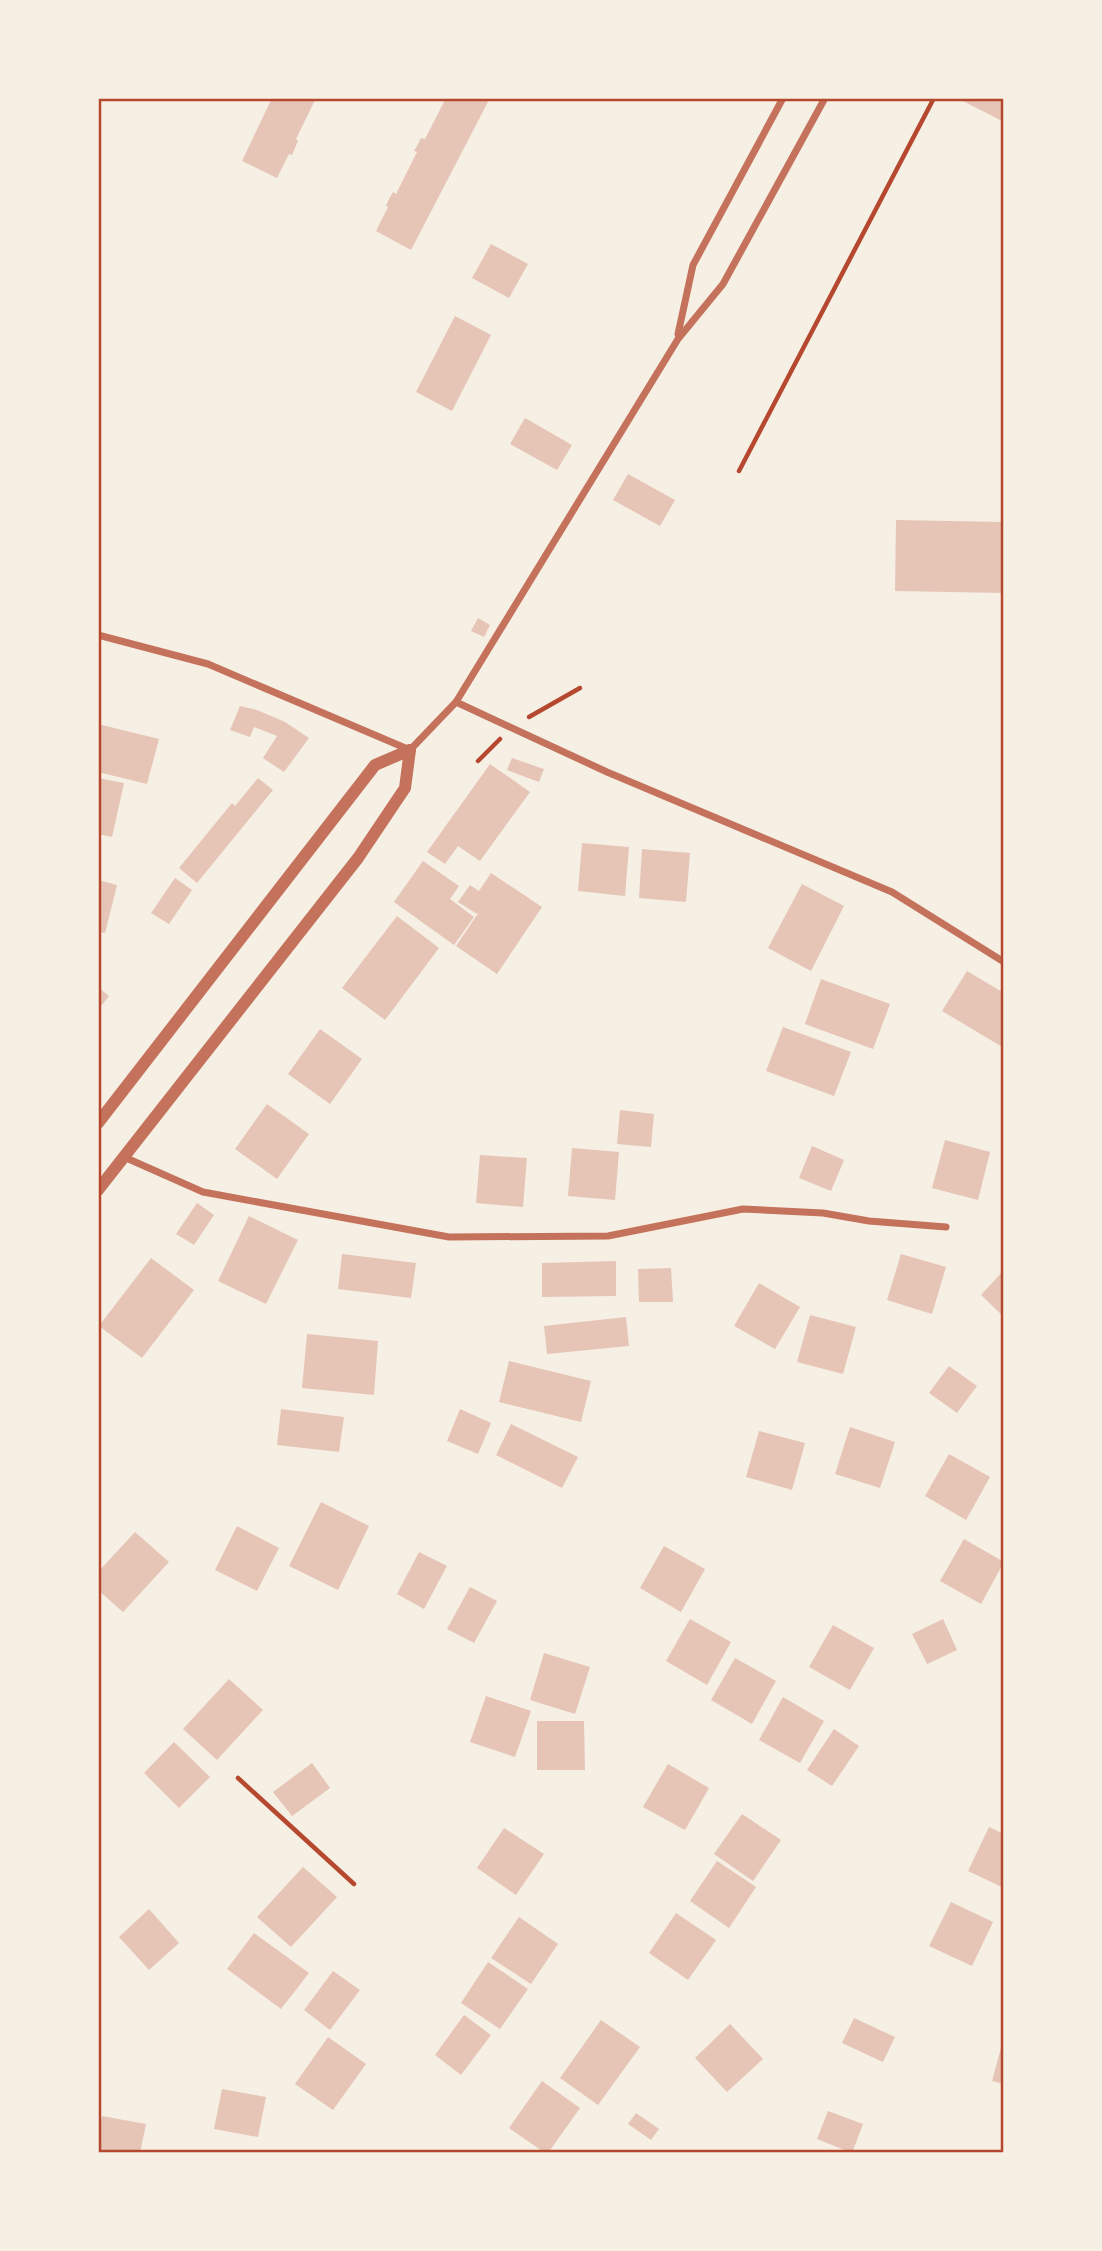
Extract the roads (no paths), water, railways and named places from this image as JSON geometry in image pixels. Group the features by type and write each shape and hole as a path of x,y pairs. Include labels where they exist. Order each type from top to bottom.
{"street":[{"path":"678,338 693,265 783,98"},
{"path":"98,1123 375,765 410,750 456,702 678,338 723,284 825,98"},
{"path":"98,635 208,664 410,750"},
{"path":"456,702 607,772 892,892 1004,962"},
{"path":"98,1190 358,858 405,788 410,750"},
{"path":"124,1157 203,1192 449,1237 608,1236 743,1209 823,1213 869,1222 946,1227"}]}
